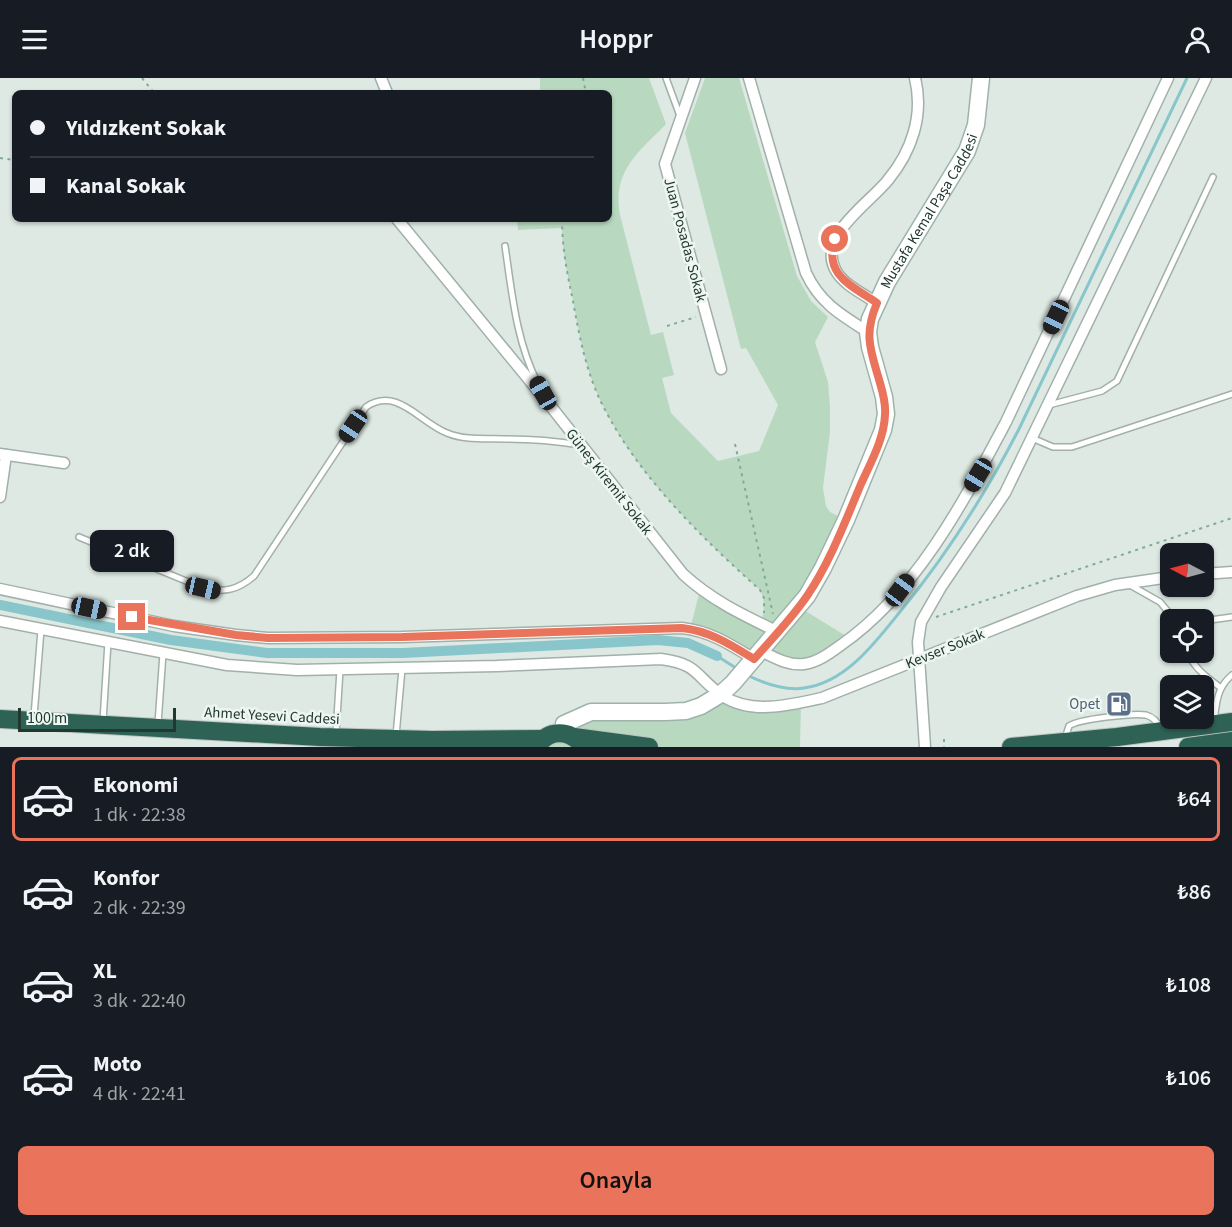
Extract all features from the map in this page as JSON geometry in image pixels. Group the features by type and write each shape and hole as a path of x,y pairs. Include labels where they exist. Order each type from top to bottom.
{"highway":[{"name":"Ahmet Yesevi Caddesi","path":"0,719 336,738 540,743 553,734 573,739"},
{"path":"1011,747 1161,732 1223,723"},
{"name":"Ahmet Yesevi Caddesi","path":"0,731 283,747"},
{"path":"573,739 649,747"},
{"path":"1196,747 1229,743"}],"street":[{"name":"Juan Posadas Sokak","path":"695,78 665,164 721,369"},
{"path":"749,78 806,273 827,304 868,332"},
{"path":"877,303 841,278 832,263 832,247 847,222 888,180 911,142 919,113 915,78"},
{"name":"Mustafa Kemal Paşa Caddesi","path":"573,739 564,724 591,712 686,711 701,706 727,689 778,633 807,596 846,520 883,430 886,414 884,397 870,347 868,332 870,319 887,282 967,151 976,125 981,78"},
{"path":"0,589 174,626 268,638 391,637 682,628 700,630 755,658 803,664 816,661 862,630 878,615 937,541 978,475 1006,422 1168,78"},
{"path":"925,747 918,642 921,622 940,587 1005,493 1206,78"},
{"name":"Güneş Kiremit Sokak","path":"399,222 549,404 683,574 700,590 721,604 778,633"},
{"path":"0,497 3,455 64,463"},
{"path":"1214,573 1232,572"},
{"name":"Kevser Sokak","path":"727,689 732,701 760,707 801,703 832,694 1077,596 1160,579"},
{"path":"0,621 227,665 297,670 402,669 661,659 682,662 727,689"}],"lane":[{"path":"666,78 681,119"},
{"path":"1047,406 1102,391 1117,381 1213,177"},
{"path":"505,246 520,338 530,368 549,404"},
{"path":"1032,438 1053,447 1072,447 1232,394"},
{"path":"79,537 203,588 217,591 239,587 254,576 366,407 382,399 392,400 436,428 460,437 537,440 581,445"},
{"path":"1126,584 1160,602 1166,609"},
{"path":"1214,619 1232,617"},
{"path":"34,721 41,629"},
{"path":"103,725 108,642"},
{"path":"157,729 163,653"},
{"path":"1193,663 1221,688"},
{"path":"396,739 402,669"},
{"path":"336,738 340,670"},
{"path":"1223,723 1217,698 1221,688 1232,675"}],"path":[{"path":"142,78 152,90"},
{"path":"562,222 562,245 575,314 589,373 601,402 624,443 662,491 722,556 760,590 765,605 761,624"},
{"path":"667,326 706,314"},
{"path":"735,444 778,633"},
{"path":"921,622 1232,518"},
{"path":"944,739 944,747"}],"green space":[{"path":"540,78 649,78 666,124 637,154 624,175 620,186 620,215 651,335 663,332 674,375 662,378 671,413 718,461 759,451 778,405 746,348 741,349 685,133 705,78 739,78 797,276 811,301 828,317 815,342 828,382 830,407 830,432 823,488 826,506 830,512 846,520 799,607 851,639 803,664 761,651 754,659 690,629 700,590 761,624 764,611 763,599 760,590 693,526 651,479 616,429 601,402 591,378 581,339 566,264 562,228 518,230 517,222 612,222 612,90 540,90"},
{"path":"711,701 801,703 800,747 381,747 516,740 564,724"}],"waterway":[{"path":"747,675 782,688 804,688 819,685 833,678 846,670 869,649 933,569 993,478 1019,429 1187,78"},
{"path":"0,605 171,640 267,653 403,653 658,640 688,643 717,656"},
{"path":"717,656 736,668"}],"place":[{"name":"Opet","path":"1119,704"}],"route":[{"path":"132,617 236,635 302,639 682,628 700,630 722,639 754,659 799,607 815,583 846,520 878,447 883,430 886,414 884,397 868,332 870,319 877,303 841,278 836,271 831,256 835,239"}]}
